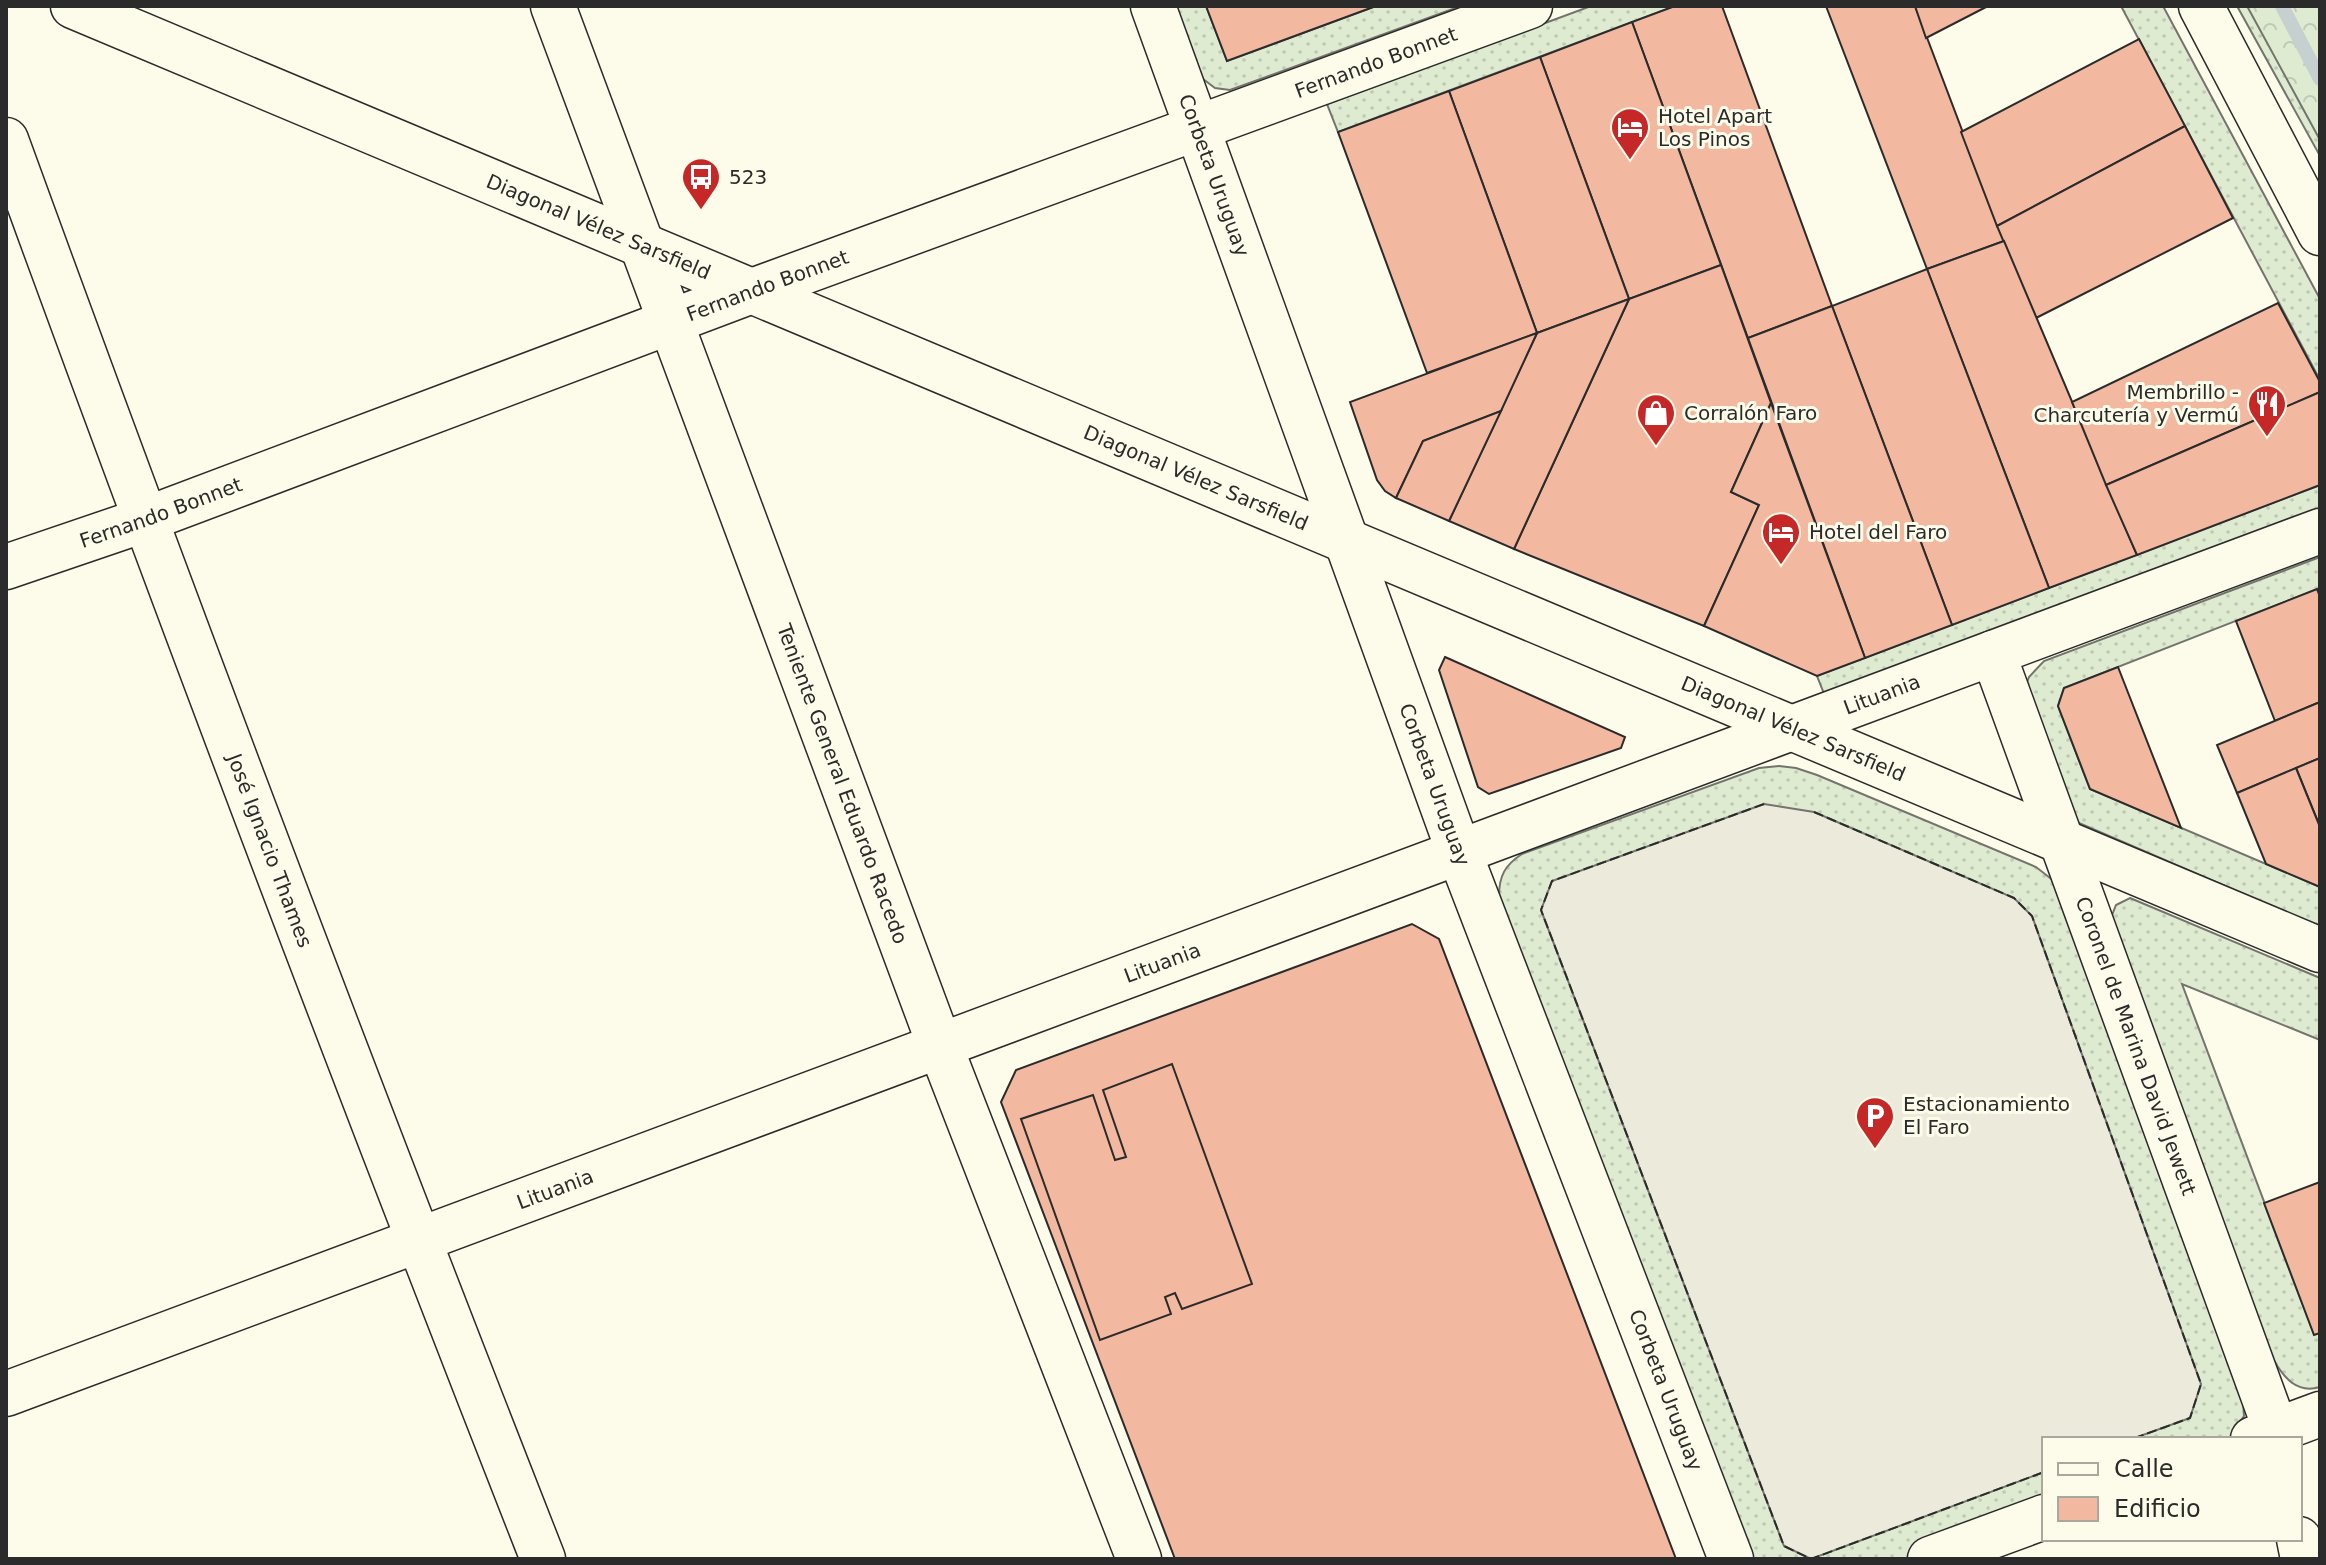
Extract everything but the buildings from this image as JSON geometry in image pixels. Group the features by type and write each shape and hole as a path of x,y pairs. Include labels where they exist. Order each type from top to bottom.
{"street":[{"name":"Diagonal Vélez Sarsfield","path":"73,6 2320,950"},
{"name":"Teniente General Eduardo Racedo","path":"553,6 940,1046 1139,1559"},
{"name":"Corbeta Uruguay","path":"1153,6 1459,852 1731,1559"},
{"name":"Fernando Bonnet","path":"6,567 144,520 752,291 1530,6"},
{"path":"2201,6 2320,233"},
{"name":"José Ignacio Thames","path":"6,140 144,520 543,1559"},
{"name":"Lituania","path":"6,1394 2320,531"},
{"name":"Coronel de Marina David Jewett","path":"1993,653 2270,1436"},
{"path":"2270,1436 2320,1414"},
{"path":"1930,1559 2042,1518"}],"green space":[{"path":"1176,6 1206,6 1227,61 1376,6 1461,6 1230,90 1215,88 1203,79"},
{"path":"1591,6 1675,6 1338,132 1327,104"},
{"path":"2121,6 2163,6 2320,299 2320,380"},
{"path":"2237,6 2320,6 2320,156"},
{"path":"2247,6 2320,6 2320,140"},
{"path":"2320,485 2320,511 1825,696 1817,676"},
{"path":"2320,557 2320,588 2064,688 2058,706 2090,789 2320,887 2320,927 2072,820 2026,685 2044,661"},
{"name":"Estacionamiento El Faro","path":"1759,768 1796,768 1817,775 2036,867 2054,881 2243,1401 2244,1416 2230,1437 2042,1437 2042,1509 1910,1559 1752,1559 1499,896 1504,872 1522,854"},
{"path":"2130,898 2320,978 2320,1040 2182,984 2314,1334 2320,1332 2320,1387 2304,1388 2292,1383 2273,1359 2109,923 2116,905"}],"shaded area":[{"name":"Estacionamiento El Faro","path":"1764,804 1814,812 2014,898 2032,916 2201,1384 2190,1418 2138,1437 2042,1437 2042,1473 1811,1559 1784,1546 1541,910 1552,881"}],"waterway":[{"path":"2282,6 2320,79"}],"fence":[{"path":"1764,804 1552,881 1541,910 1784,1546 1811,1559 2042,1473"},
{"path":"1814,812 2014,898 2032,916 2201,1384 2190,1418 2138,1437"}],"place":[{"name":"Hotel Apart Los Pinos","path":"1630,161"},
{"name":"523","path":"701,211"},
{"name":"Membrillo - Charcutería y Vermú","path":"2267,438"},
{"name":"Corralón Faro","path":"1656,447"},
{"name":"Hotel del Faro","path":"1781,566"},
{"name":"Estacionamiento El Faro","path":"1875,1150"}]}
